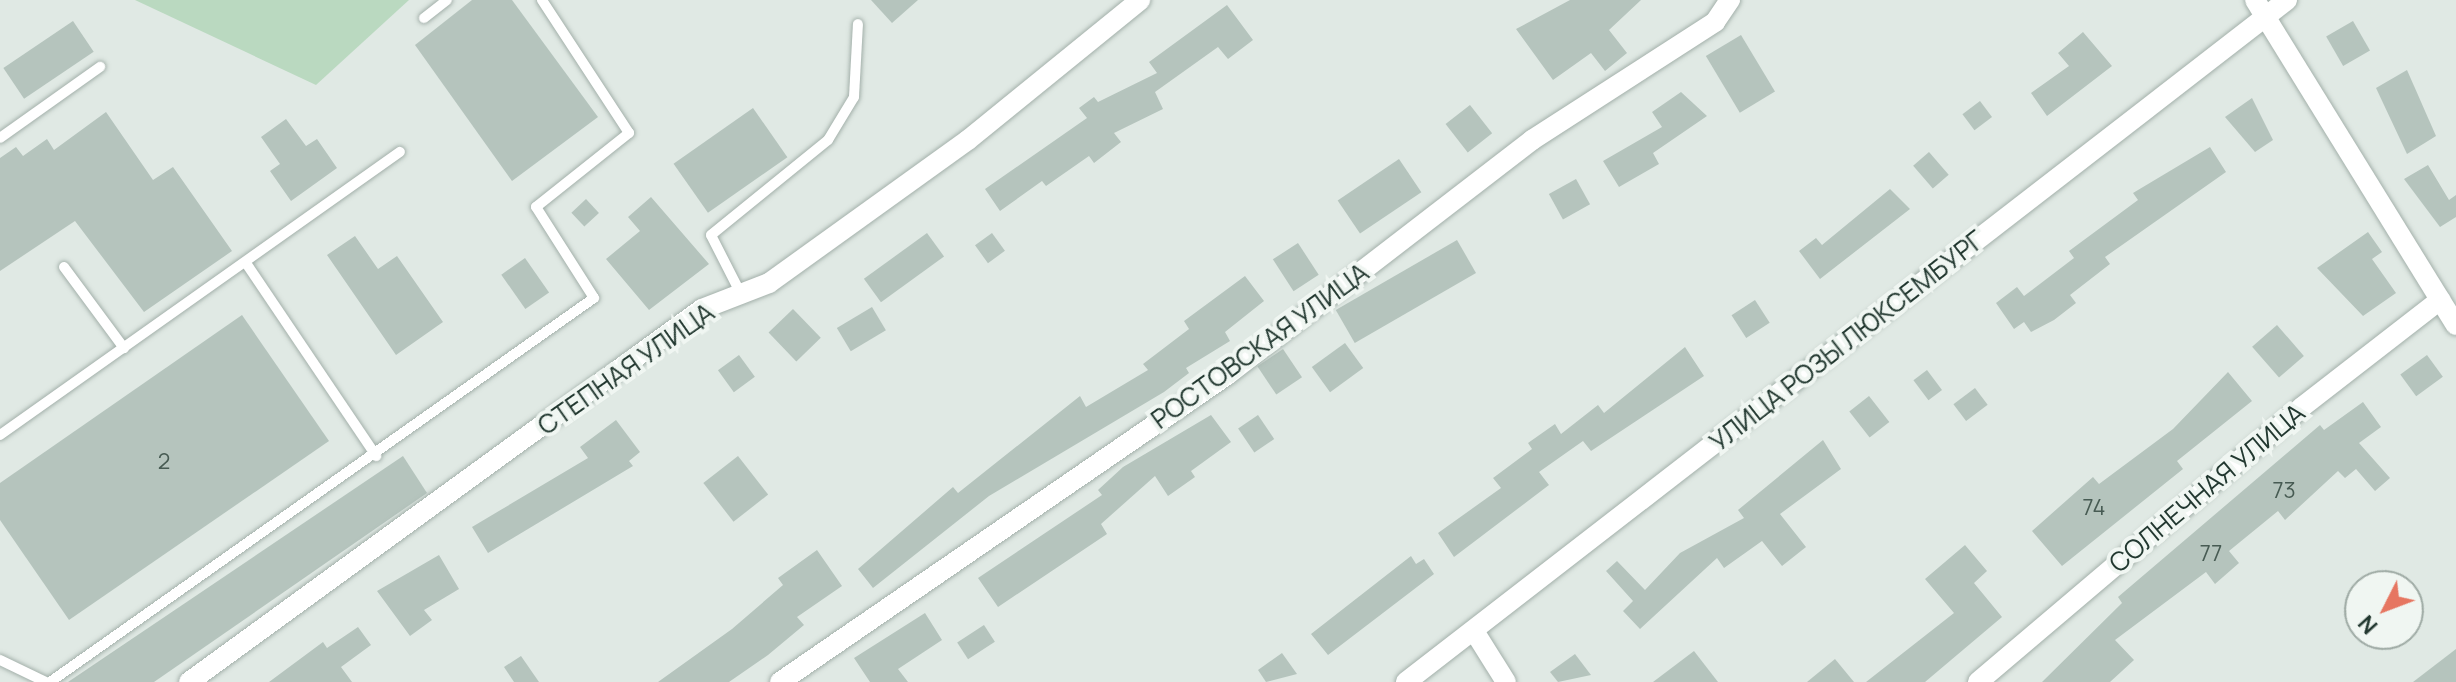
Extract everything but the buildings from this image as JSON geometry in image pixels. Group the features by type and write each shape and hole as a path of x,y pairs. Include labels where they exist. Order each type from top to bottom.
{"street":[{"name":"СТЕПНАЯ УЛИЦА","path":"189,682 702,309 769,283 968,140 1140,0"},
{"name":"РОСТОВСКАЯ УЛИЦА","path":"780,682 1227,375 1532,140 1715,22 1730,0"},
{"name":"УЛИЦА РОЗЫ ЛЮКСЕМБУРГ","path":"1406,682 2260,8 2287,0"},
{"path":"2260,8 2456,325"},
{"name":"СОЛНЕЧНАЯ УЛИЦА","path":"1978,682 2302,407 2440,300"},
{"path":"1474,631 1506,682"}],"lane":[{"path":"424,18 447,0"},
{"path":"0,660 48,682 376,456 594,298 536,207 629,133 542,0"},
{"path":"741,294 711,235 828,140 854,97 858,24"},
{"path":"0,138 100,67"},
{"path":"0,435 400,152"},
{"path":"246,263 376,456"},
{"path":"64,267 124,348"}],"green space":[{"path":"135,0 409,0 316,85"}]}
